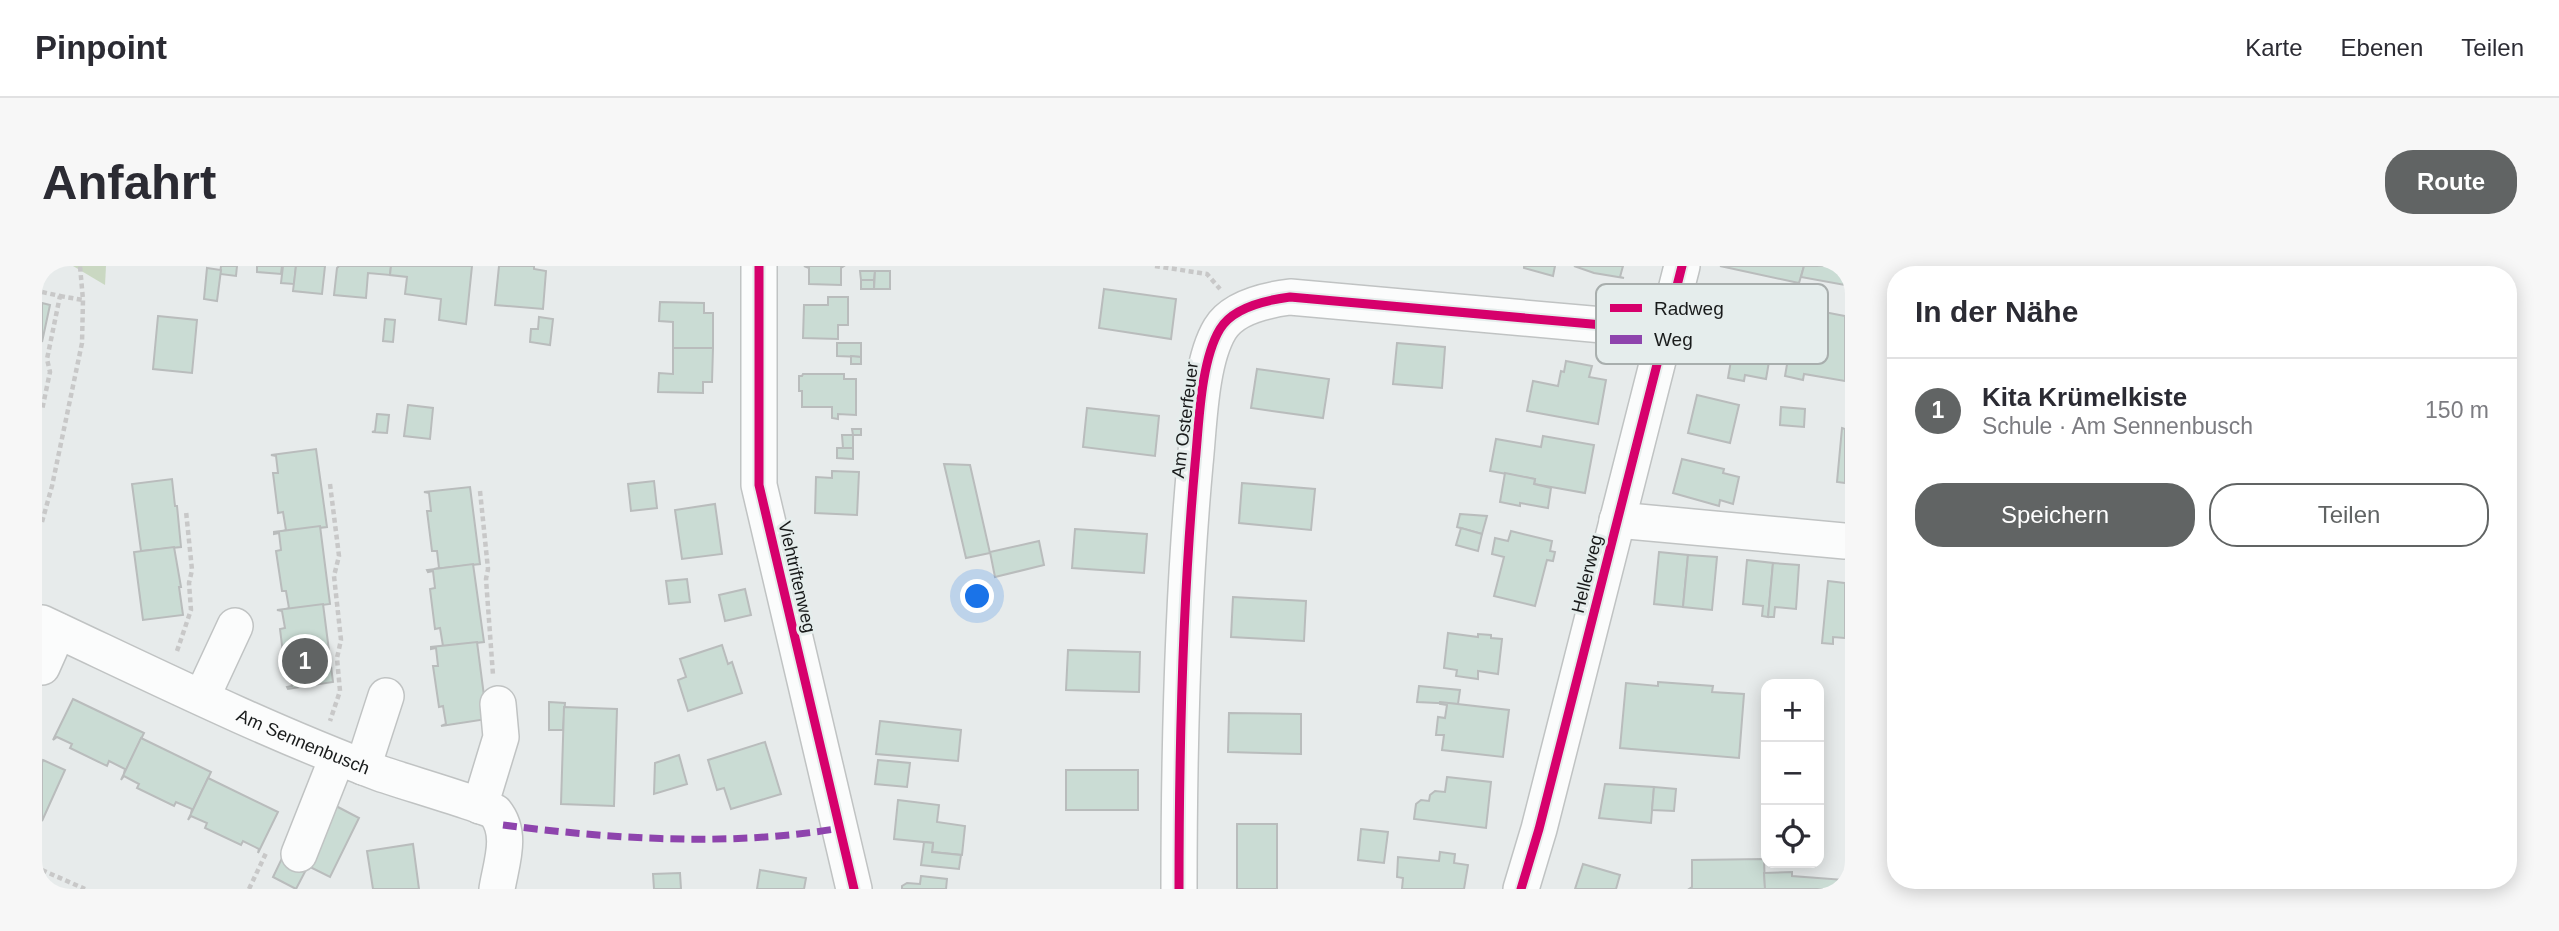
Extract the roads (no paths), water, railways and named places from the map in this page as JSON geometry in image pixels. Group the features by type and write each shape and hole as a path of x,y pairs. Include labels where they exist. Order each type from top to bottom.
{"street":[{"name":"Viehtriftenweg","path":"759,266 760,485 853,889"},
{"name":"Hellerweg","path":"1677,284 1682,266"},
{"name":"Am Osterfeuer","path":"1179,889 1183,620 1198,431 1208,358 1220,327 1240,311 1268,300 1290,297 1596,324"},
{"name":"Hellerweg","path":"1521,889 1539,829 1656,364"},
{"name":"Hellerweg","path":"1617,520 1845,541"},
{"path":"202,697 235,626"},
{"path":"42,667 50,627"},
{"name":"Am Sennenbusch","path":"50,627 340,759 493,809 503,825 506,841 497,889"},
{"path":"299,854 340,759 386,696"},
{"path":"480,806 501,737 498,704"}],"place":[{"name":"Kita Krümelkiste","path":"305,661"}]}
